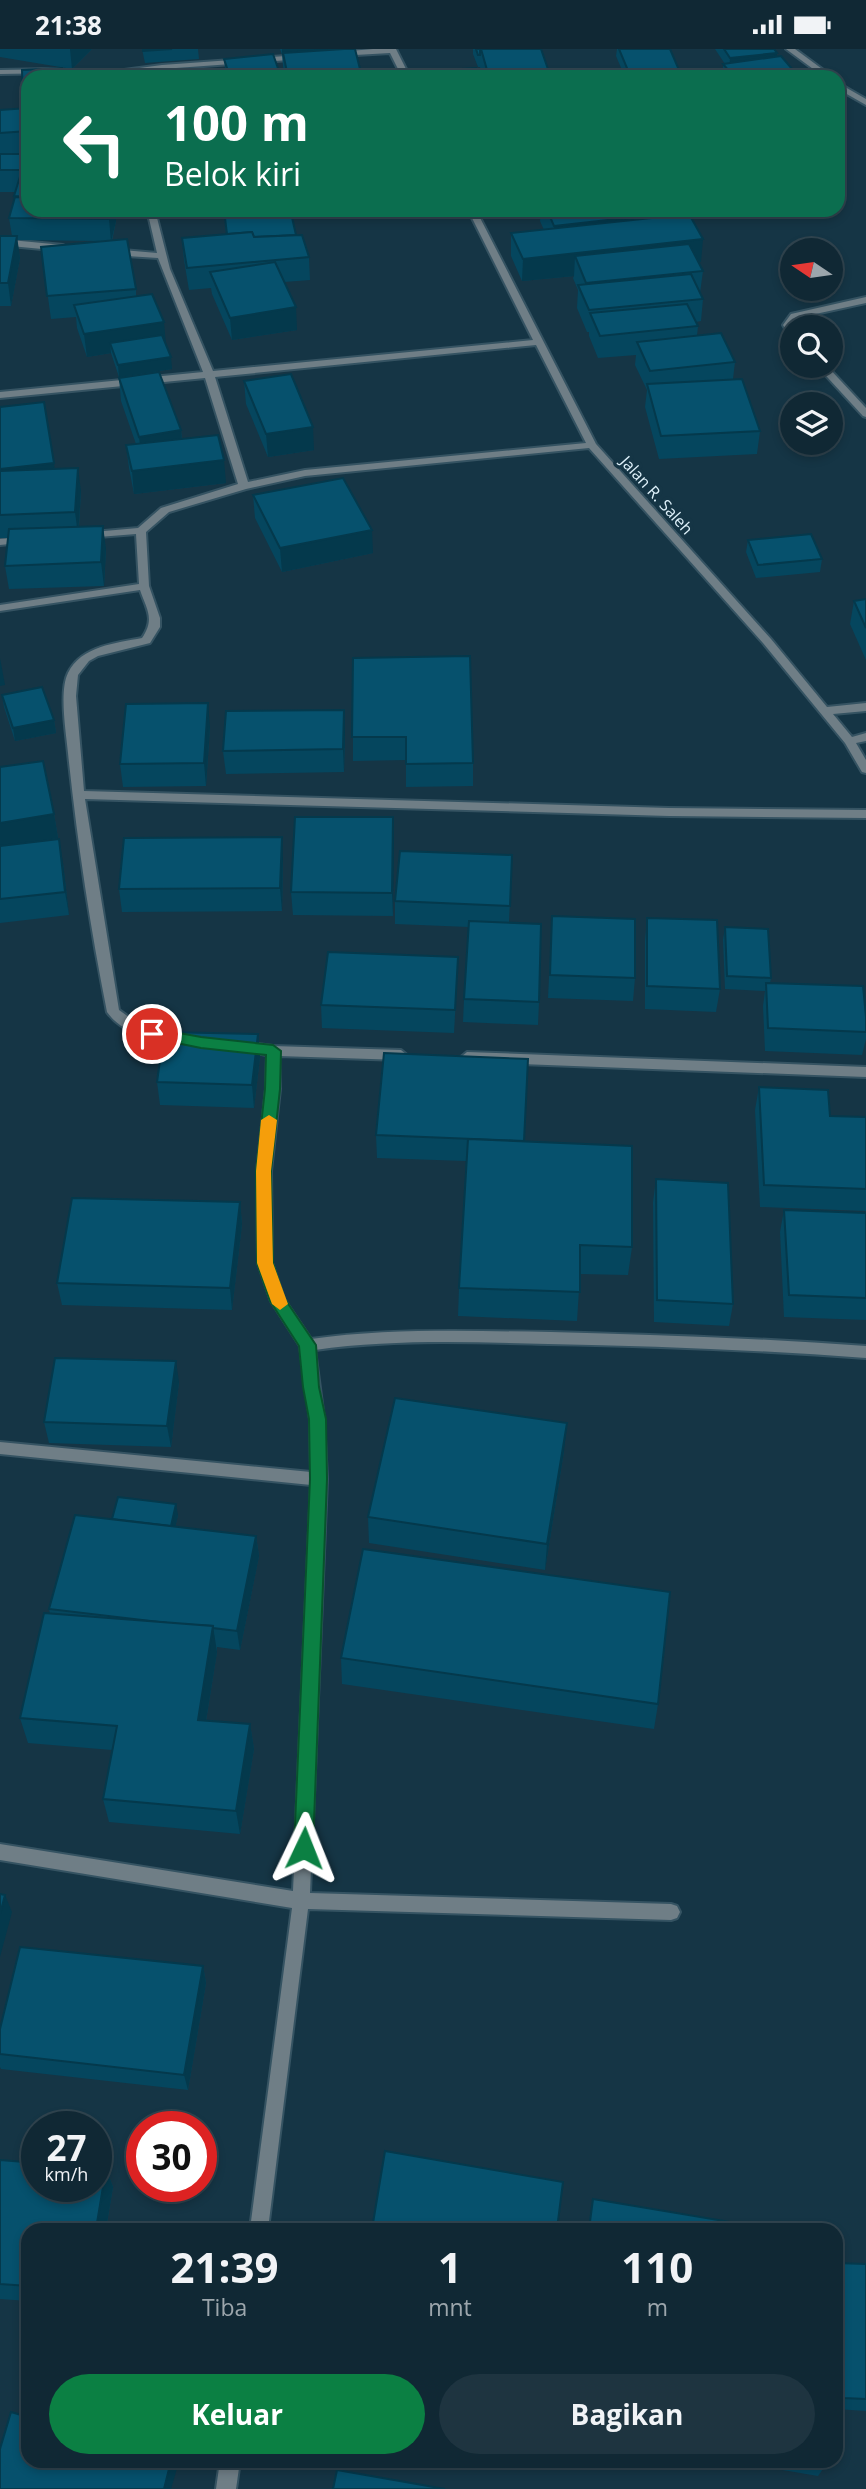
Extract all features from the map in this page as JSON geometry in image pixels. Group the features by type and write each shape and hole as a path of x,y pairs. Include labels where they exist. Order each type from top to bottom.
{"street":[{"path":"327,55 392,49 402,70"},
{"path":"790,49 819,70"},
{"path":"142,70 314,56"},
{"path":"0,72 21,72"},
{"path":"845,90 866,103"},
{"path":"153,217 162,256 209,373 244,486"},
{"name":"Jalan R. Saleh","path":"475,217 592,445 767,641 849,741 866,769"},
{"path":"0,243 68,248"},
{"path":"94,250 162,256"},
{"path":"798,315 866,300"},
{"path":"0,395 537,342"},
{"path":"833,378 866,414"},
{"path":"77,536 141,531 165,510 244,486 305,473 592,445"},
{"path":"141,531 144,586 155,618 155,627 146,642 109,648 84,659 71,677 71,728 113,1012 120,1021 134,1028 189,1040"},
{"path":"0,542 38,539"},
{"path":"0,608 144,586"},
{"path":"824,711 866,707"},
{"path":"849,741 866,737"},
{"path":"80,795 669,812 866,814"},
{"path":"225,1045 273,1051 412,1055"},
{"path":"259,2223 301,1901 319,1479 317,1419 307,1345 278,1301 265,1263 264,1171 273,1051"},
{"path":"454,1056 866,1072"},
{"path":"307,1345 359,1337 435,1335 621,1339 866,1352"},
{"path":"0,1448 319,1479"},
{"path":"0,1851 301,1901 671,1912"},
{"path":"226,2489 229,2468"}],"building":[{"path":"355,49 360,70 287,70 283,53"},
{"path":"481,49 541,49 548,70 487,70"},
{"path":"619,49 670,49 679,70 628,70"},
{"path":"724,49 774,49 777,53 730,58"},
{"path":"273,54 279,70 228,70 224,59"},
{"path":"781,56 793,70 728,70 723,64"},
{"path":"62,68 62,70 22,70"},
{"path":"21,108 21,132 0,133 0,110"},
{"path":"0,154 21,154 21,170 0,170"},
{"path":"21,173 21,196 14,196"},
{"path":"15,197 21,197 21,217 109,217 109,219 9,218"},
{"path":"292,217 296,235 254,237 252,232 227,234 225,218"},
{"path":"550,217 635,217 554,226"},
{"path":"661,217 691,217 703,239 523,259 511,233"},
{"path":"252,232 254,237 302,235 309,257 187,268 182,238"},
{"path":"0,236 17,236 8,283 0,283"},
{"path":"127,239 136,289 47,296 41,247"},
{"path":"689,244 703,271 586,283 575,256"},
{"path":"275,262 296,307 230,318 210,272"},
{"path":"691,274 703,299 589,310 578,285"},
{"path":"152,294 164,322 84,334 74,305"},
{"path":"687,304 698,326 600,336 590,313"},
{"path":"721,333 735,362 650,371 637,342"},
{"path":"162,335 171,357 118,365 110,343"},
{"path":"159,372 181,430 139,437 119,378"},
{"path":"291,374 313,427 266,434 244,381"},
{"path":"742,379 760,431 661,436 647,384"},
{"path":"44,402 54,463 0,469 0,407"},
{"path":"218,435 224,460 132,471 126,445"},
{"path":"78,468 75,512 0,515 0,471"},
{"path":"343,478 372,530 280,548 253,495"},
{"path":"103,526 101,562 5,566 9,529"},
{"path":"811,534 822,559 758,565 748,540"},
{"path":"866,599 866,628 854,601"},
{"path":"470,656 473,763 406,764 406,737 352,737 353,658"},
{"path":"42,687 54,720 13,728 2,695"},
{"path":"208,703 204,763 120,764 126,704"},
{"path":"344,710 343,749 223,751 226,711"},
{"path":"43,761 54,814 0,823 0,767"},
{"path":"295,817 393,817 392,893 291,892"},
{"path":"282,837 280,888 119,889 124,838"},
{"path":"59,839 65,892 0,899 0,846"},
{"path":"400,851 512,855 510,906 395,901"},
{"path":"552,916 635,919 635,978 550,975"},
{"path":"647,918 717,920 720,989 647,986"},
{"path":"469,921 541,924 539,1002 464,999"},
{"path":"725,927 768,929 771,978 727,976"},
{"path":"328,952 458,957 455,1010 321,1005"},
{"path":"766,983 863,986 866,1032 768,1028"},
{"path":"164,1032 258,1034 252,1085 157,1082"},
{"path":"384,1053 528,1059 524,1141 376,1135"},
{"path":"759,1087 828,1090 830,1116 866,1117 866,1189 764,1185"},
{"path":"468,1139 632,1146 632,1247 580,1245 580,1292 459,1288"},
{"path":"656,1179 728,1183 733,1304 657,1300"},
{"path":"72,1198 240,1202 230,1288 57,1283"},
{"path":"784,1210 866,1213 866,1298 789,1295"},
{"path":"55,1358 176,1361 167,1426 44,1422"},
{"path":"395,1398 567,1423 547,1544 368,1517"},
{"path":"118,1497 176,1504 171,1526 112,1519"},
{"path":"75,1515 256,1536 237,1631 213,1626 49,1609"},
{"path":"363,1549 670,1592 658,1704 341,1658"},
{"path":"44,1613 213,1626 198,1720 250,1724 236,1811 103,1799 117,1726 20,1718"},
{"path":"0,1894 5,1895 0,1914"},
{"path":"20,1947 203,1966 184,2075 0,2054 0,2029"},
{"path":"385,2151 563,2182 558,2223 373,2223"},
{"path":"0,2160 21,2162 21,2202 100,2202 97,2223 21,2223 21,2286 0,2284"},
{"path":"593,2199 736,2223 590,2223"},
{"path":"843,2263 866,2264 866,2399 843,2398"},
{"path":"11,2412 21,2415 21,2468 169,2468 164,2489 0,2489 0,2449"},
{"path":"337,2470 445,2489 333,2489"}],"slow traffic":[{"path":"269,1120 264,1171 265,1263 280,1304"}],"route":[{"path":"152,1034 273,1051 264,1171 265,1263 278,1301 307,1345 317,1419 319,1479 304,1848"}]}
